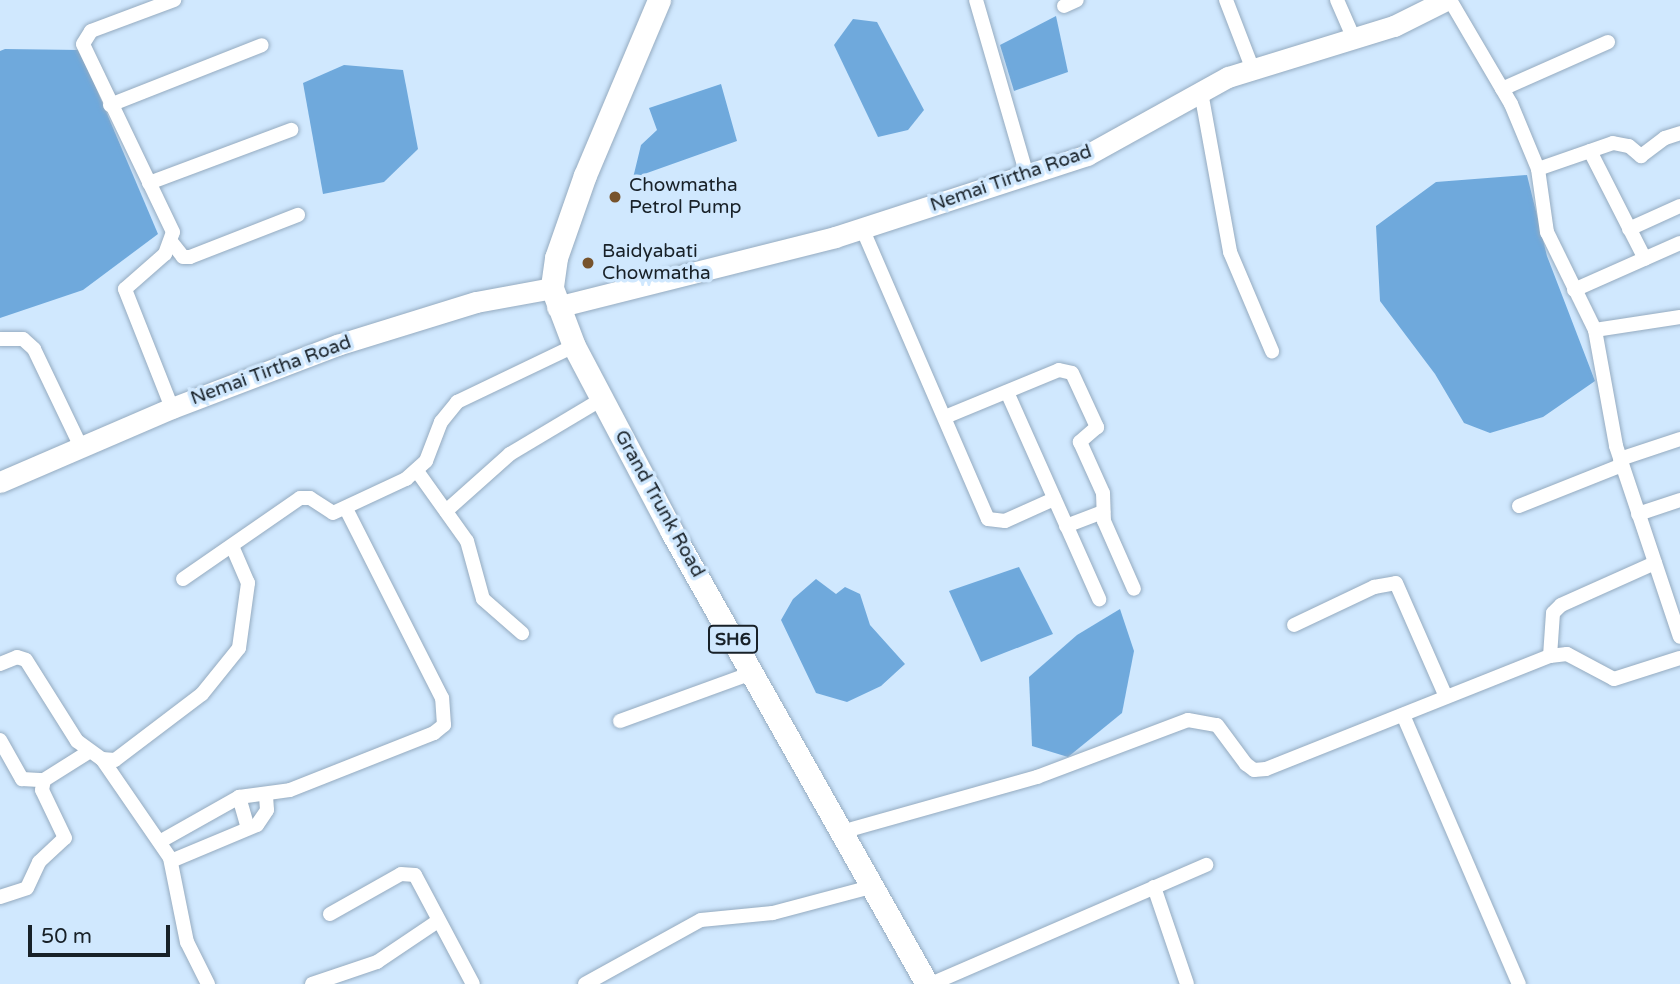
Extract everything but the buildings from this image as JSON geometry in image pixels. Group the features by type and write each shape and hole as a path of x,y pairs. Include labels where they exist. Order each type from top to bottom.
{"main road":[{"path":"555,297 556,258 585,175 659,0"},
{"name":"Grand Trunk Road","path":"555,297 574,346 602,399 871,887 929,984"}],"street":[{"path":"174,0 99,27 85,37 83,44 173,232 173,244 183,257 190,257 298,215"},
{"path":"976,0 1027,175"},
{"path":"1226,0 1253,70"},
{"path":"1337,0 1354,38"},
{"path":"1448,0 1502,89 1538,169 1548,232 1595,330 1621,462 1680,637"},
{"name":"Nemai Tirtha Road","path":"0,482 172,408 403,324 476,302 555,297 862,228 1027,175 1087,155 1201,92 1253,70 1394,26 1448,0"},
{"path":"1502,89 1608,42"},
{"path":"110,105 262,46"},
{"path":"1201,92 1230,252 1272,351"},
{"path":"149,183 291,130"},
{"path":"1538,169 1620,142 1642,156 1665,138 1680,133"},
{"path":"1590,151 1645,259"},
{"path":"1629,229 1680,206"},
{"path":"862,228 988,519 1005,521 1054,499"},
{"path":"1574,290 1680,243"},
{"path":"172,408 125,289 173,244"},
{"path":"1595,330 1680,317"},
{"path":"0,339 23,339 34,349 80,447"},
{"path":"183,579 300,498 310,498 333,513 346,509 417,471 437,442 447,412 457,402 574,346"},
{"path":"945,417 1059,370 1072,373 1097,427 1080,442 1103,493 1103,512 1134,589"},
{"path":"1007,392 1098,599"},
{"path":"446,511 529,441 602,399"},
{"path":"1519,506 1680,439"},
{"path":"417,471 473,555 483,599 522,633"},
{"path":"1638,514 1680,500"},
{"path":"161,841 239,797 265,796 434,733 444,725 442,698 346,509"},
{"path":"1066,526 1103,512"},
{"path":"0,740 22,779 44,780 96,755 121,756 202,694 239,648 248,583 232,546"},
{"path":"1550,656 1553,614 1562,605 1655,563"},
{"path":"1294,625 1374,587 1396,583 1446,697"},
{"path":"841,832 1037,777 1188,720 1204,719 1217,725 1254,770 1403,715 1550,656 1567,654 1614,679 1680,658"},
{"path":"0,664 17,657 26,660 72,735 96,755 161,841 171,861 187,942 208,984"},
{"path":"620,721 752,673"},
{"path":"1403,715 1520,984"},
{"path":"0,897 27,888 38,862 65,838 43,790 44,780"},
{"path":"171,861 264,819 265,796"},
{"path":"239,797 248,828"},
{"path":"929,984 1206,865"},
{"path":"330,914 408,872 419,881 472,984"},
{"path":"585,984 701,920 773,913 871,887"},
{"path":"1154,887 1186,984"},
{"path":"312,984 377,962 438,920"}],"water":[{"path":"1056,16 1068,72 1014,91 1000,45"},
{"path":"853,19 877,22 924,110 908,130 878,137 834,45"},
{"path":"80,50 158,234 83,290 0,318 0,51"},
{"path":"344,65 403,70 418,149 384,182 323,194 303,83"},
{"path":"721,84 737,141 633,178 641,145 657,130 649,108"},
{"path":"1527,175 1547,256 1595,381 1543,417 1490,433 1464,423 1435,374 1380,301 1376,226 1436,182"},
{"path":"1019,567 1053,634 981,662 949,591"},
{"path":"816,579 836,594 845,587 860,594 870,625 905,664 881,686 847,702 816,693 781,620 793,599"},
{"path":"1120,609 1134,651 1122,713 1068,757 1032,746 1029,677 1077,635"}],"place":[{"name":"Chowmatha Petrol Pump","path":"615,197"},
{"name":"Baidyabati Chowmatha","path":"588,263"}]}
